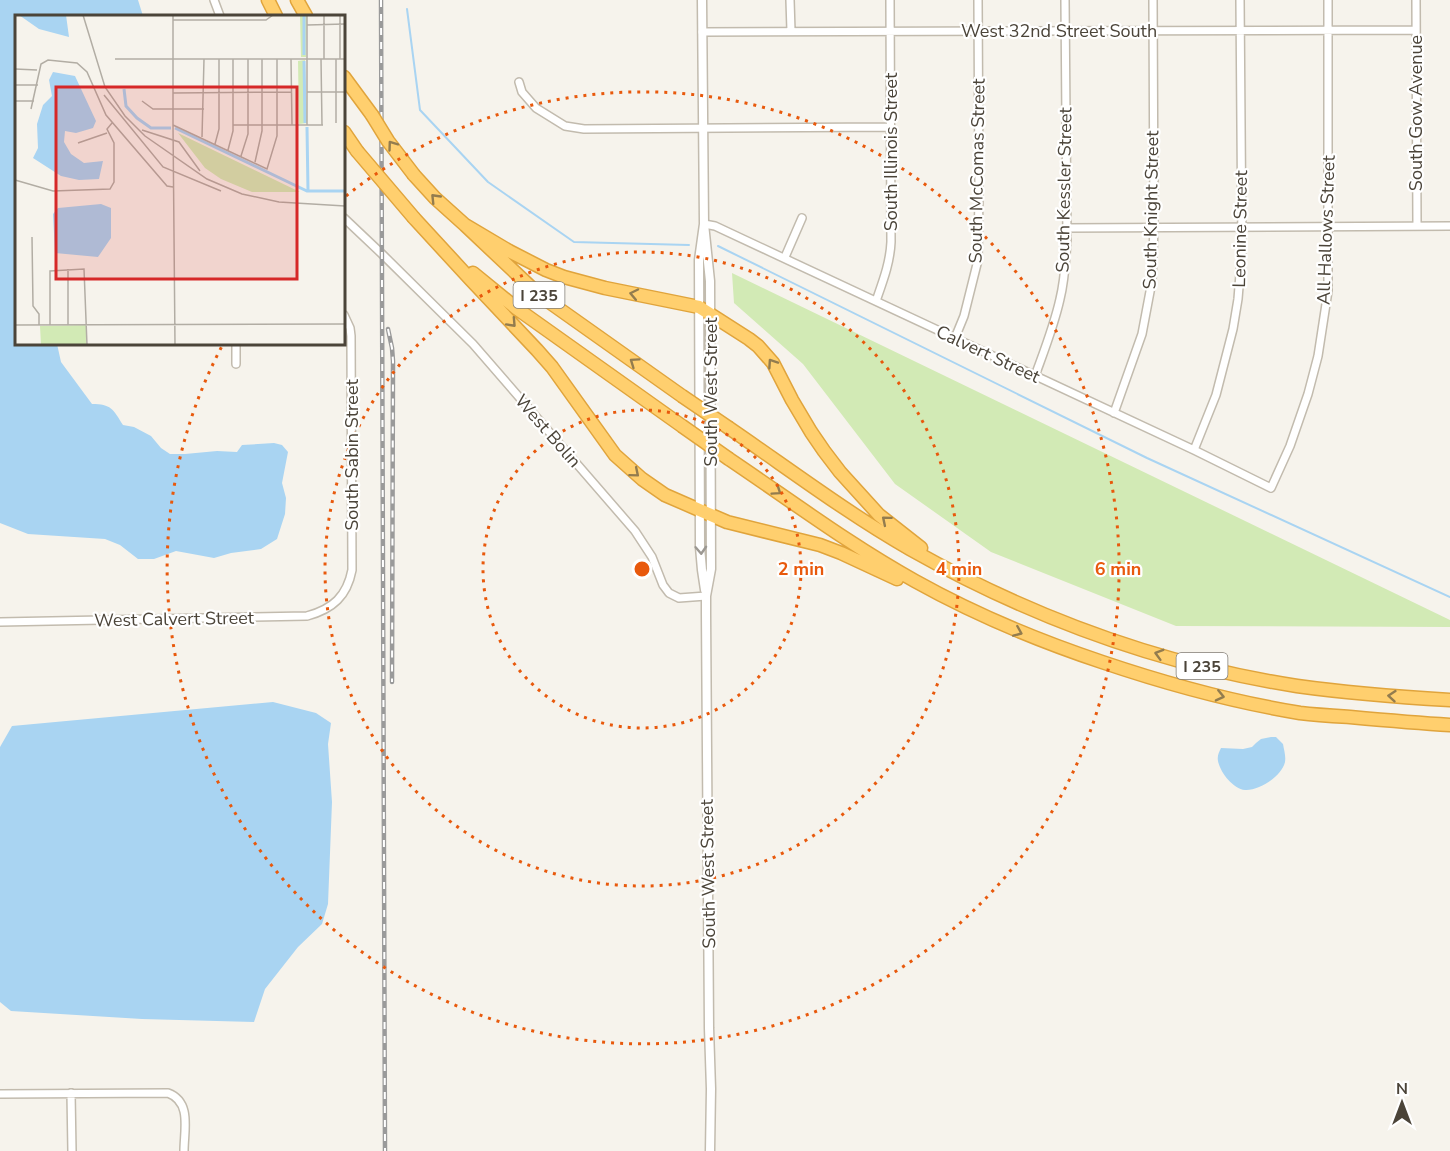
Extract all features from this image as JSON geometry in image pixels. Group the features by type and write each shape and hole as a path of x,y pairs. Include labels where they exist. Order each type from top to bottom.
{"highway":[{"path":"268,0 276,15"},
{"path":"297,0 305,15"},
{"name":"I 235","path":"345,78 414,175 435,198 538,294 681,396 864,521 909,548 1014,602 1120,642 1190,663 1307,687 1352,693 1450,699"},
{"name":"I 235","path":"345,133 414,218 444,249 516,308 729,459 855,544 914,580 994,622 1039,641 1136,674 1216,696 1302,713 1450,725"},
{"path":"465,225 532,264 564,277 704,310 750,339 773,363 792,400 824,451 865,500 926,552 967,579"},
{"path":"444,249 552,367 615,455 642,479 666,495 711,516 820,545 994,622"}],"street":[{"path":"214,0 220,15"},
{"name":"South West Street","path":"702,0 704,224 710,281 704,310 700,509 702,570 706,596 710,1151"},
{"path":"790,0 791,31"},
{"name":"South Illinois Street","path":"876,301 886,274 891,249 890,0"},
{"name":"South McComas Street","path":"955,338 966,309 978,260 978,0"},
{"name":"South Kessler Street","path":"1035,376 1051,333 1060,299 1065,265 1065,0"},
{"name":"South Knight Street","path":"1114,413 1140,343 1152,281 1154,227 1153,0"},
{"name":"Leonine Street","path":"1194,450 1216,395 1233,329 1238,299 1242,249 1240,0"},
{"name":"All Hallows Street","path":"1271,488 1303,411 1318,356 1328,291 1329,0"},
{"name":"South Gow Avenue","path":"1416,0 1417,226"},
{"name":"West 32nd Street South","path":"702,32 1416,30"},
{"path":"519,82 522,92 536,108 565,126 584,129 891,128"},
{"path":"785,257 802,218"},
{"name":"West Bolin","path":"345,219 473,344 635,531 652,557 663,585 669,593 679,598 706,596"},
{"name":"Calvert Street","path":"704,224 715,226 785,257 1271,488"},
{"path":"1066,228 1450,226"},
{"name":"South West Street","path":"704,310 711,516 711,569 706,596"},
{"name":"South Sabin Street","path":"342,595 350,580 352,570 351,336 345,317"},
{"path":"236,345 236,364"},
{"name":"West Calvert Street","path":"0,622 307,616 327,609 342,595"},
{"path":"71,1093 72,1151"},
{"path":"0,1094 168,1093 178,1098 183,1104 184,1151"}],"green space":[{"path":"732,273 1450,620 1450,627 1176,626 991,552 895,484 803,364 734,303"}],"water":[{"path":"0,0 138,0 143,15 15,15 15,345 57,345 61,362 92,404 108,406 123,425 134,427 151,436 161,448 170,454 237,452 242,445 274,443 282,445 288,452 282,483 286,498 285,514 277,539 261,549 214,558 176,551 154,559 138,559 120,545 105,539 28,534 0,523"},
{"path":"273,702 316,713 331,723 328,744 332,802 328,904 322,924 298,947 265,989 254,1022 142,1019 11,1011 0,1002 0,747 12,726"},
{"path":"1276,737 1283,744 1285,762 1283,767 1269,782 1257,788 1245,790 1236,787 1224,775 1219,765 1218,757 1221,748 1243,749 1252,747 1261,739"}],"waterway":[{"path":"407,9 420,110 488,182 574,242 689,245"},
{"path":"718,246 1147,458 1450,597"}],"railway":[{"path":"381,0 385,1151"},
{"path":"388,329 393,361 392,682"}]}
